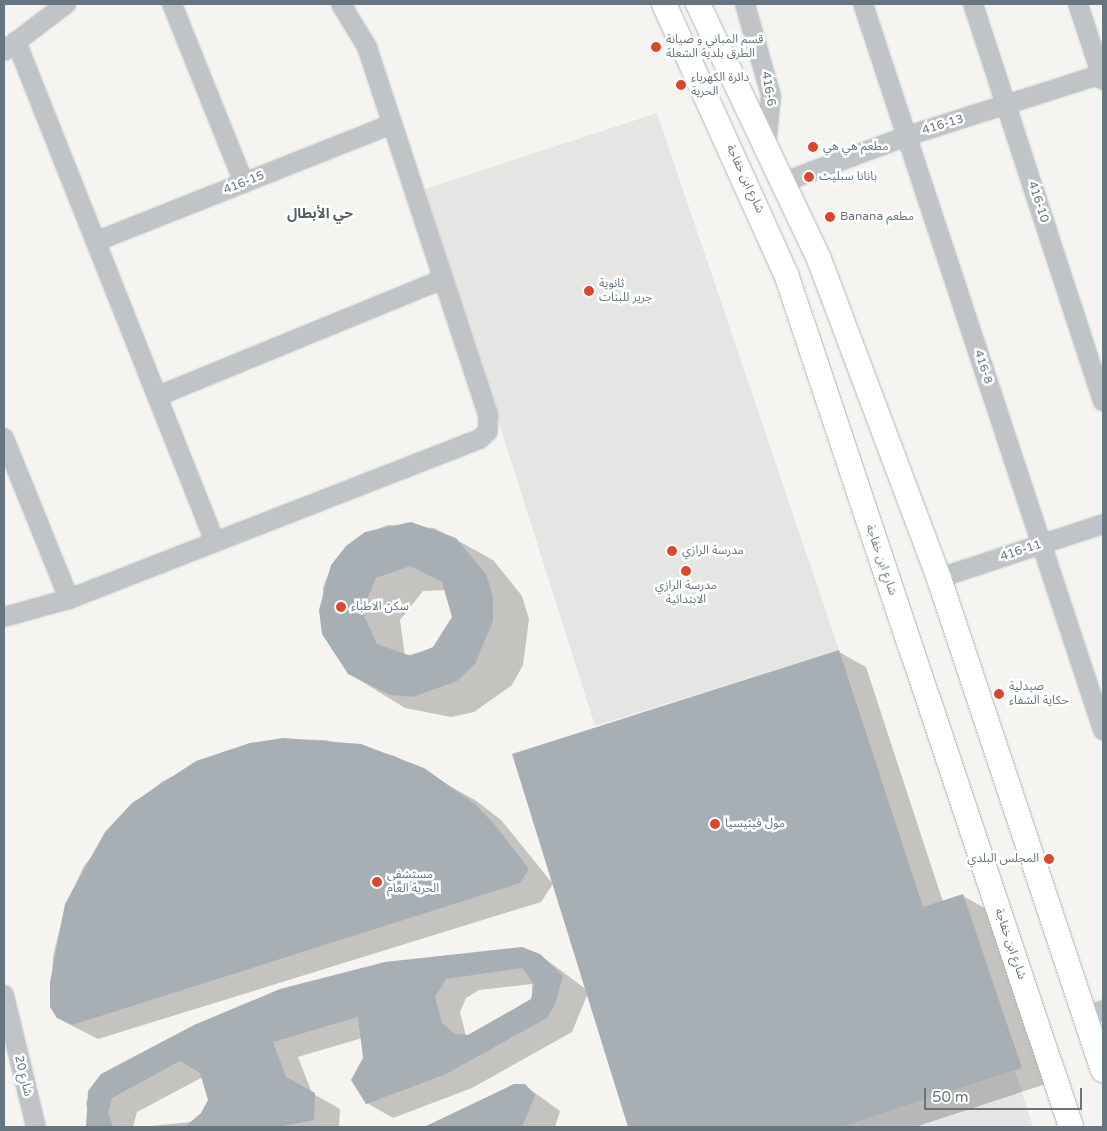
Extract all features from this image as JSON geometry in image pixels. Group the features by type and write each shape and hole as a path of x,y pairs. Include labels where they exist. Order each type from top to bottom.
{"street":[{"path":"66,4 10,46 97,241 215,542"},
{"path":"172,4 244,183"},
{"path":"4,617 69,599 480,439 488,431 488,415 367,48 341,4"},
{"name":"شارع ابن خفاجة","path":"664,4 737,162 786,277 1071,1127"},
{"path":"698,4 819,259 939,578 1094,1013 1103,1070"},
{"name":"416-6","path":"745,4 771,96 766,146"},
{"name":"416-8","path":"863,4 1103,730"},
{"name":"416-10","path":"973,4 1103,400"},
{"path":"1078,4 1103,76"},
{"name":"416-13","path":"784,182 907,136 1103,76"},
{"name":"416-15","path":"97,241 392,124"},
{"path":"737,162 766,146"},
{"path":"158,396 443,279"},
{"path":"4,438 69,599"},
{"name":"416-11","path":"939,578 1103,524"},
{"name":"شارع 20","path":"4,995 36,1127"}],"shaded area":[{"path":"657,113 839,650 595,726 425,189"},
{"path":"1015,1070 1033,1127 842,1127 980,1082"}],"building":[{"name":"سكن الاطباء","path":"411,522 456,538 486,574 493,597 493,621 475,664 457,681 413,697 390,695 348,674 322,634 319,610 331,565 346,546 365,532","holes":["410,566 442,582 452,617 433,647 411,656 377,644 362,611 376,578"]},
{"name":"مول فينيسيا","path":"839,650 923,907 963,894 1022,1068 841,1127 628,1127 512,754"},
{"name":"مستشفى الحرية العام","path":"283,738 361,744 424,768 475,804 495,825 529,869 520,883 72,1025 57,1018 50,1007 50,982 65,904 105,832 132,803 196,761 250,743"},
{"path":"522,947 540,954 563,976 555,1005 547,1018 446,1074 366,1104 351,1080 363,1058 358,1017 273,1042 286,1077 315,1093 314,1120 278,1127 185,1127 201,1113 208,1100 200,1073 180,1061 112,1098 108,1113 113,1127 86,1127 88,1091 101,1074 194,1025 280,989 385,962","holes":["522,968 534,984 531,999 468,1035 455,1034 442,1023 435,997 446,979"]},
{"path":"514,1084 525,1084 535,1095 522,1127 424,1127"}],"place":[{"name":"قسم المباني و صيانة الطرق بلدية الشعلة","path":"656,47"},
{"name":"دائرة الكهرباء الحرية","path":"681,85"},
{"name":"مطعم هي هي","path":"813,147"},
{"name":"بانانا سبليت","path":"809,177"},
{"name":"Banana مطعم","path":"830,217"},
{"name":"ثانوية جرير للبنات","path":"589,291"},
{"name":"مدرسة الرازي","path":"672,551"},
{"name":"مدرسة الرازي الابتدائية","path":"686,571"},
{"name":"سكن الاطباء","path":"341,607"},
{"name":"صيدلية حكاية الشفاء","path":"999,694"},
{"name":"مول فينيسيا","path":"715,824"},
{"name":"المجلس البلدي","path":"1049,859"},
{"name":"مستشفى الحرية العام","path":"377,882"}],"district":[{"name":"حي الأبطال","path":"320,214"}]}
